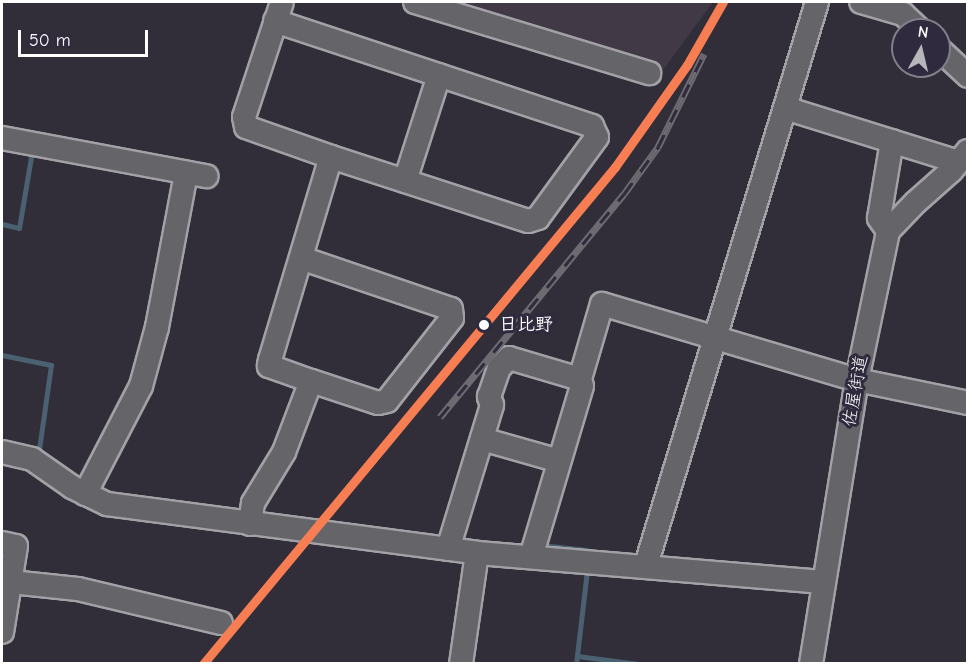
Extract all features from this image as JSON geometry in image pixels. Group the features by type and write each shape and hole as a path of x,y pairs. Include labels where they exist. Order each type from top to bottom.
{"street":[{"path":"415,2 649,73"},
{"path":"646,565 817,2"},
{"path":"861,2 903,14 907,18"},
{"path":"278,11 439,75 592,126 597,137 538,218 528,221 246,127 244,117 278,11"},
{"path":"951,60 968,76"},
{"path":"405,181 439,75"},
{"path":"785,108 892,141 963,157"},
{"path":"2,138 196,174 141,386 85,494"},
{"path":"892,141 879,218 888,231 963,157"},
{"path":"301,258 451,309 452,318 387,401 378,403 269,366 331,156"},
{"name":"佐屋街道","path":"812,663 857,380 888,231"},
{"path":"531,557 582,386 580,379 602,304 857,380 968,403"},
{"path":"448,549 492,405 489,397 500,368 509,358 580,379"},
{"path":"250,524 253,503 284,452 311,381"},
{"path":"482,439 559,461"},
{"path":"2,452 32,459 85,494 106,504 477,553 646,565 824,582"},
{"path":"2,543 16,546 2,632"},
{"path":"461,663 477,553"},
{"path":"11,582 78,589 221,623"}],"shaded area":[{"path":"441,2 713,2 663,70"}],"waterway":[{"path":"2,224 19,228 32,151 30,150"},
{"path":"962,172 968,174"},
{"path":"2,355 51,365 39,449"},
{"path":"541,545 587,550"},
{"path":"576,664 587,570"},
{"path":"577,656 638,664"}],"railway":[{"path":"440,417 624,194 658,147 704,54"}],"transit line":[{"path":"203,664 615,167 687,65 723,2"}],"place":[{"name":"日比野","path":"484,325"}]}
